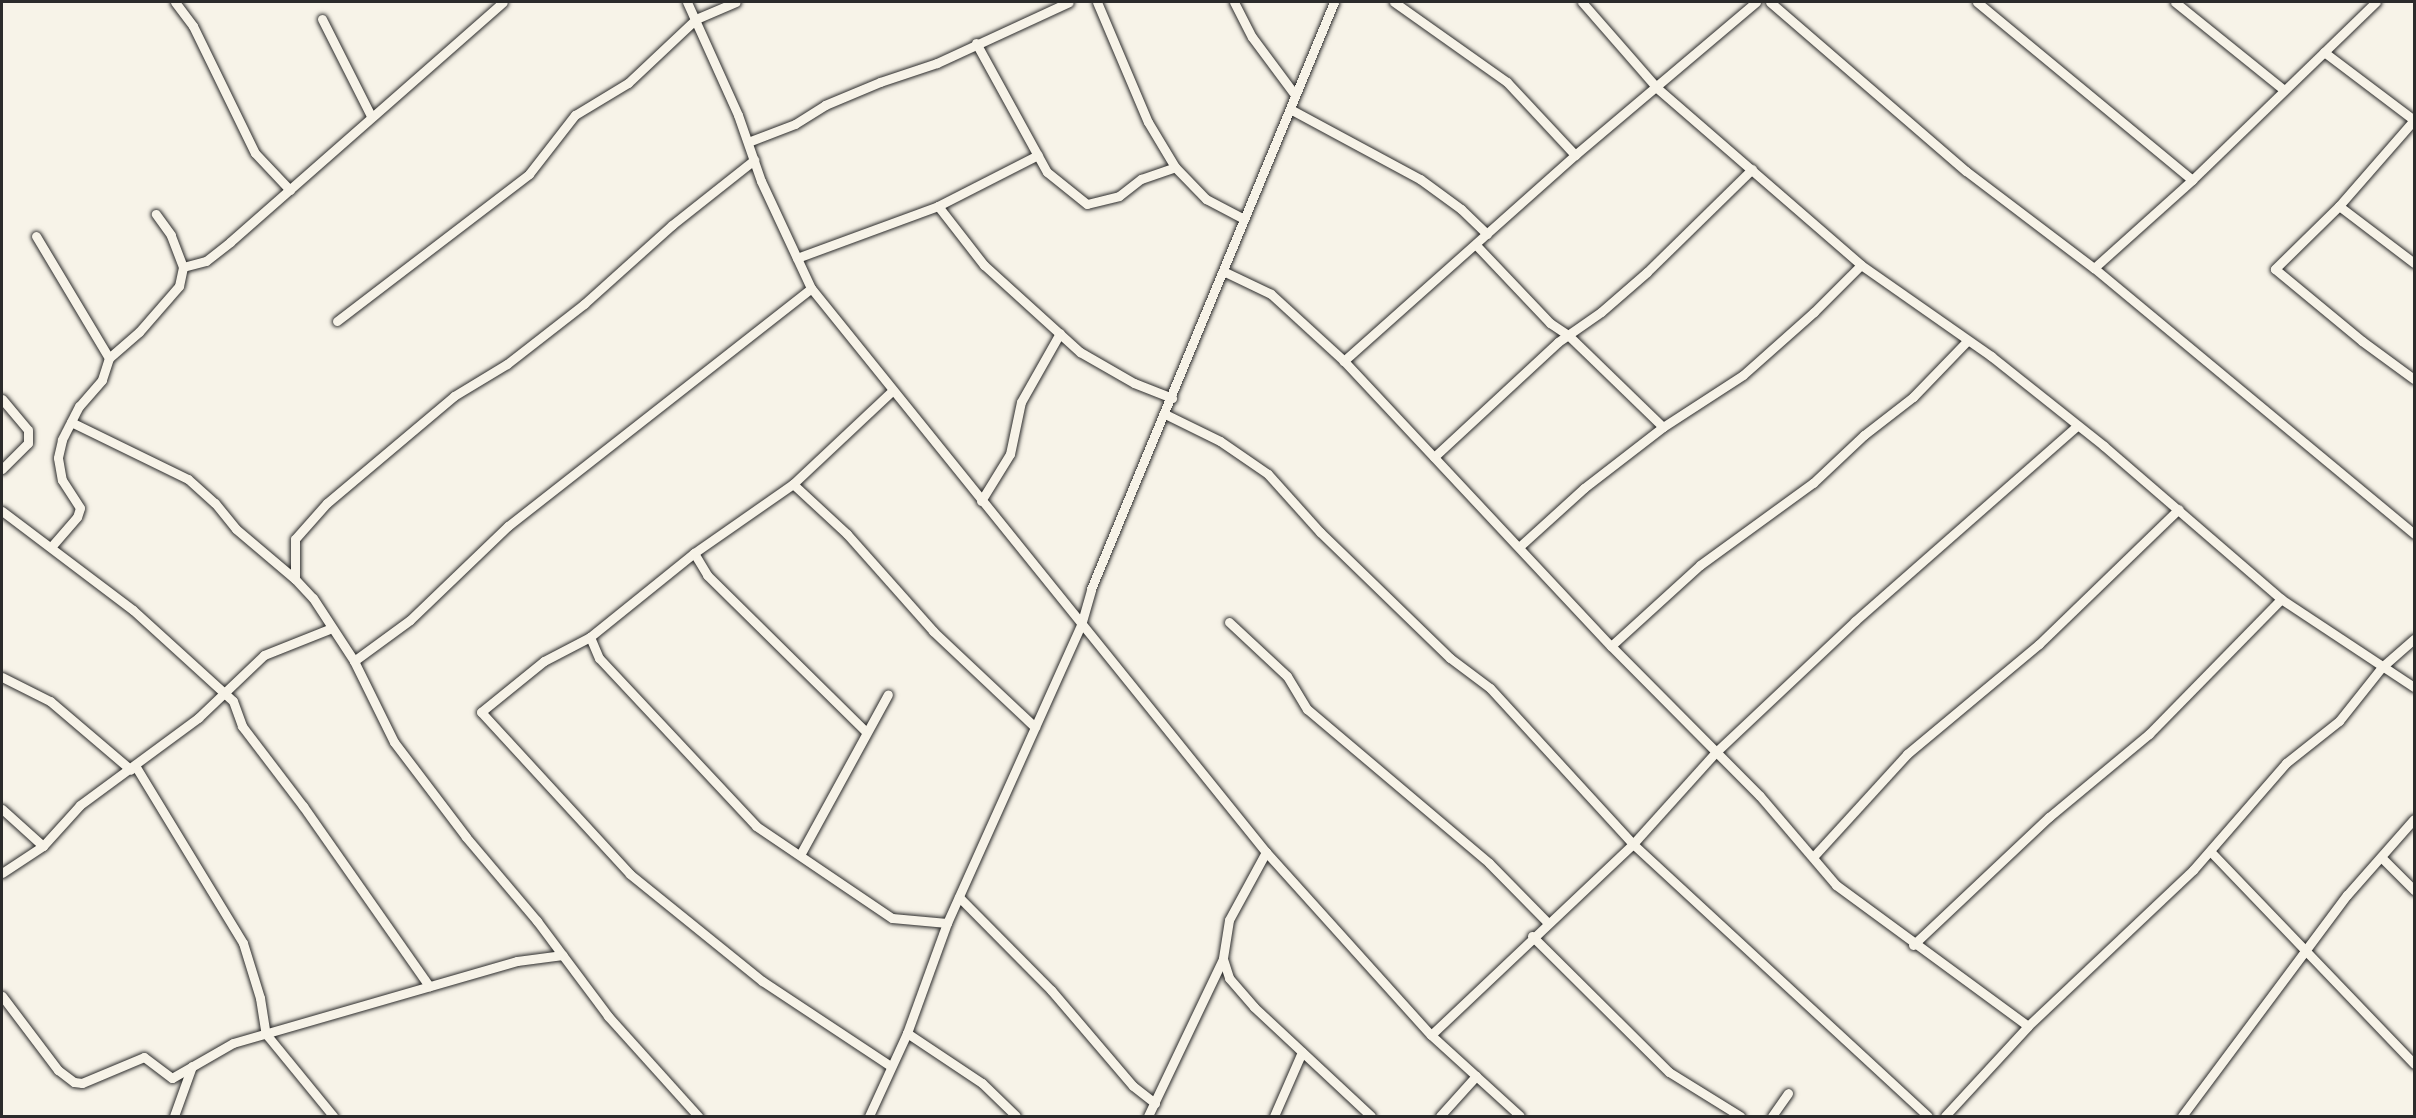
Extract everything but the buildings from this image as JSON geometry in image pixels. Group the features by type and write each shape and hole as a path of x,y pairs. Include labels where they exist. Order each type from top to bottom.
{"street":[{"path":"175,2 193,26 255,153 290,190"},
{"path":"183,267 206,261 503,2"},
{"path":"687,2 811,288 1266,852 1431,1035 1520,1116"},
{"path":"337,321 529,174 575,115 628,83 696,19 736,2"},
{"path":"748,142 880,82 937,63 1069,2"},
{"path":"1097,2 1148,122 1175,167 1206,198 1244,219"},
{"path":"1234,2 1252,37 1295,95"},
{"path":"869,1116 889,1065 907,1033 946,923 960,897 1081,625 1091,589 1334,2"},
{"path":"1394,2 1507,82 1575,155"},
{"path":"1582,2 1658,88 1752,169 1776,195 1861,265 1967,341 2076,427 2179,509 2281,599 2415,687"},
{"path":"1344,361 1575,155 1658,88 1756,2"},
{"path":"1770,2 1966,171 2094,268 2415,534"},
{"path":"1977,2 2192,180"},
{"path":"2175,2 2284,90"},
{"path":"2094,268 2192,180 2376,2"},
{"path":"322,19 371,116"},
{"path":"976,43 1047,172 1087,204 1119,196 1141,179 1175,167"},
{"path":"2324,52 2414,120 2339,206 2275,268 2362,341 2415,379"},
{"path":"1290,109 1420,179 1461,209 1487,234"},
{"path":"797,258 938,206 1038,155"},
{"path":"295,579 295,539 327,503 454,396 507,364 584,304 672,225 754,160"},
{"path":"1434,457 1489,402 1647,272 1752,169"},
{"path":"938,206 984,265 1080,352 1134,382 1172,398"},
{"path":"2339,206 2415,263"},
{"path":"52,546 77,517 80,508 62,480 58,458 71,422 102,380 109,358 139,332 178,285 183,267 171,235 156,214"},
{"path":"36,236 109,358"},
{"path":"1476,245 1550,323 1568,335 1663,427"},
{"path":"1519,547 1584,488 1663,427 1743,375 1815,312 1861,265"},
{"path":"1223,271 1271,294 1344,361 1611,646 1814,856 1836,885 1913,945 2028,1026"},
{"path":"354,661 410,620 508,526 811,288"},
{"path":"981,501 1010,454 1021,402 1060,333"},
{"path":"1611,646 1700,565 1813,483 1864,435 1913,397 1967,341"},
{"path":"889,1065 762,981 630,874 481,714 544,661 590,637 694,553 793,484 892,391"},
{"path":"2,399 28,430 28,442 2,469"},
{"path":"1165,414 1220,441 1268,474 1320,532 1450,658 1490,688 1633,844 1928,1116"},
{"path":"71,422 188,479 215,503 236,530 295,579 354,661 394,742 563,955 608,1016 698,1116"},
{"path":"1431,1035 1532,936 1633,844 1715,753 1855,621 2076,427"},
{"path":"793,484 847,534 933,631 1035,727"},
{"path":"1814,856 1907,754 2039,644 2179,509"},
{"path":"2,511 52,546 133,610 225,692 233,701 242,726 303,806 429,986"},
{"path":"694,553 707,575 865,732"},
{"path":"1913,945 2049,817 2149,734 2281,599"},
{"path":"1229,622 1287,676 1308,709 1489,863 1547,922"},
{"path":"2,873 43,846 80,805 134,769 225,692 264,655 332,628"},
{"path":"590,637 599,658 756,826 892,918 946,923"},
{"path":"1945,1116 2028,1026 2143,920 2210,851 2286,763 2339,721 2382,667 2415,639"},
{"path":"2,677 51,701 134,769 243,943 257,987 266,1034 333,1116"},
{"path":"800,855 865,732 888,694"},
{"path":"2,809 43,846"},
{"path":"2182,1116 2306,951 2381,857 2415,819"},
{"path":"2210,851 2415,1064"},
{"path":"1148,1116 1223,959 1229,920 1266,852"},
{"path":"2381,857 2415,890"},
{"path":"960,897 1052,990 1134,1086 1155,1103"},
{"path":"1532,936 1669,1072 1740,1116"},
{"path":"2,996 58,1070 74,1082 82,1083 135,1058 149,1059 172,1078 233,1043 517,961 563,955"},
{"path":"1223,959 1229,978 1254,1007 1371,1116"},
{"path":"907,1033 982,1083 1016,1116"},
{"path":"1274,1116 1302,1052"},
{"path":"174,1116 192,1066"},
{"path":"1440,1116 1476,1076"},
{"path":"1772,1116 1788,1093"}]}
